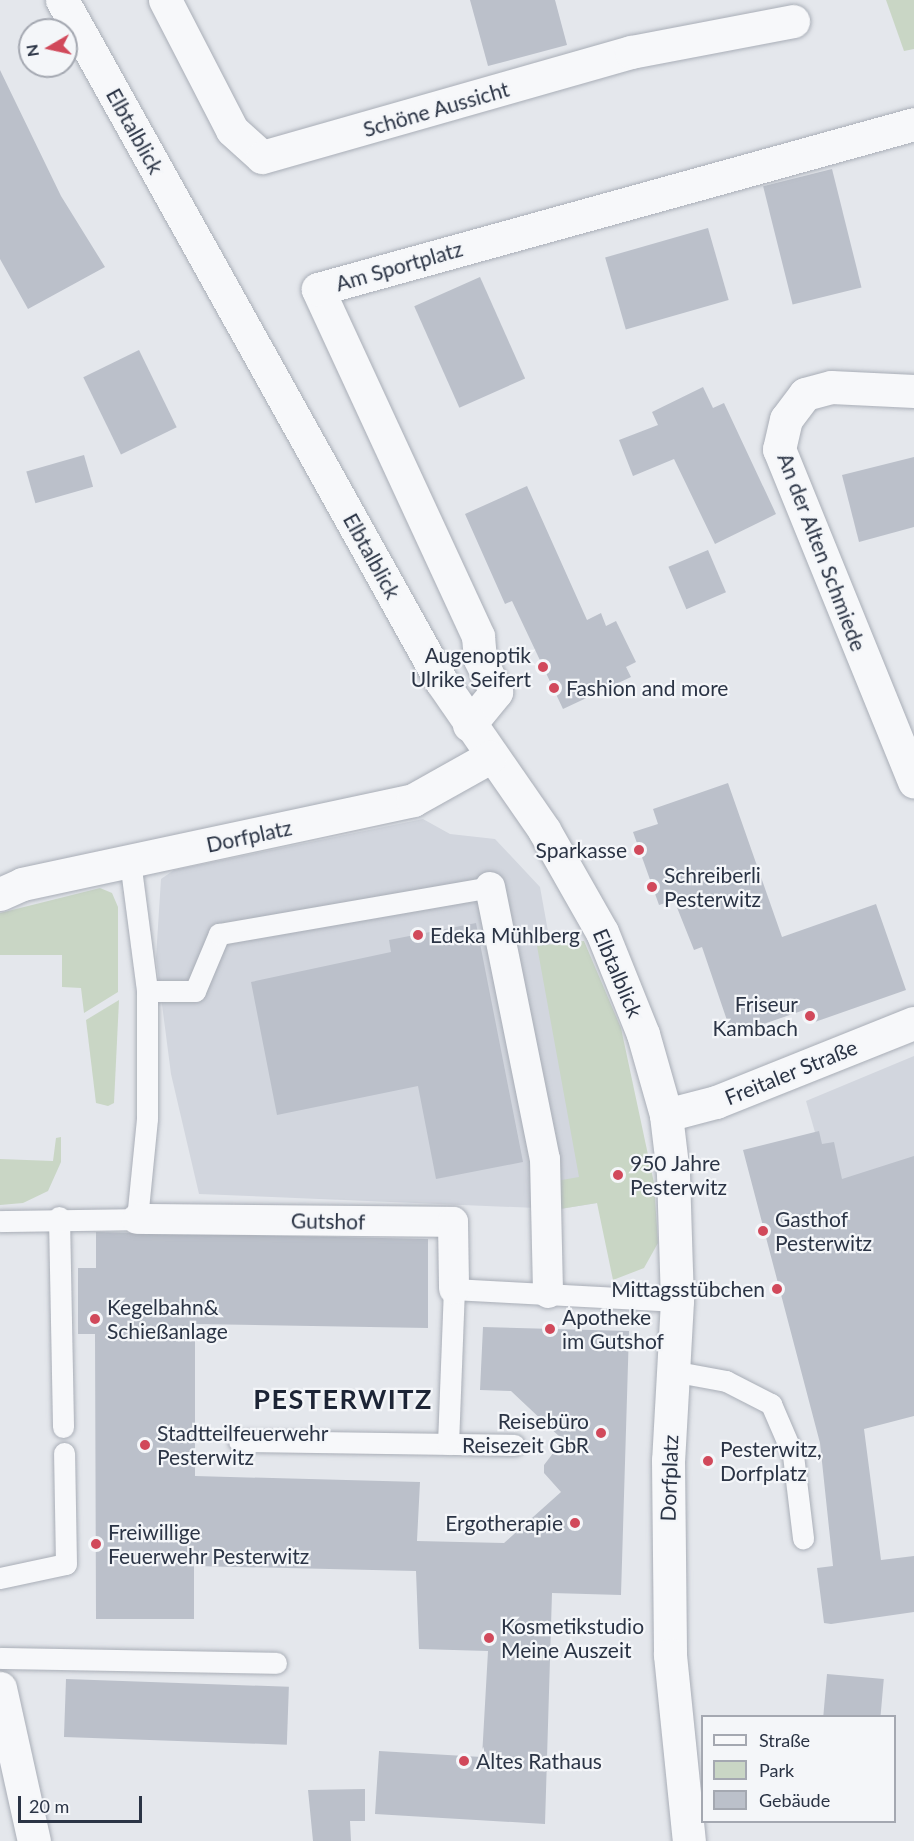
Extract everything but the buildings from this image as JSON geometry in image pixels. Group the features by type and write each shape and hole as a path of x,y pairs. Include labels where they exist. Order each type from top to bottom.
{"street":[{"name":"Elbtalblick","path":"62,0 469,725 543,830 602,932 643,1034 666,1115"},
{"name":"Schöne Aussicht","path":"165,0 232,130 262,157 631,52 793,21"},
{"name":"Am Sportplatz","path":"469,725 496,692 480,660 478,636 318,289 914,124"},
{"name":"An der Alten Schmiede","path":"914,391 831,387 805,394 786,419 779,449 914,782"},
{"name":"Dorfplatz","path":"0,894 22,884 413,800 490,757"},
{"path":"490,887 545,1159 548,1293"},
{"name":"Freitaler Straße","path":"666,1115 716,1101 914,1023"},
{"name":"Dorfplatz","path":"666,1115 677,1301 668,1460 671,1680 689,1841"},
{"name":"Gutshof","path":"137,1219 453,1222 454,1289"},
{"path":"0,1688 34,1841"}],"lane":[{"path":"0,1221 59,1217 137,1219 147,1118 147,991 130,861"},
{"path":"147,991 195,991 219,934 490,887"},
{"path":"59,1217 63,1427"},
{"path":"454,1289 677,1301"},
{"name":"Gutshof","path":"448,1444 454,1289"},
{"path":"672,1371 726,1381 771,1404 793,1455 803,1538"},
{"path":"239,1441 514,1445"},
{"path":"0,1578 66,1564 64,1453"},
{"path":"0,1658 276,1663"}],"shaded area":[{"path":"423,819 450,834 495,839 540,887 597,1203 560,1209 199,1194 171,1074 156,958 161,879 174,870"},
{"path":"914,1056 914,1284 847,1244 806,1101"}],"green space":[{"path":"886,0 914,0 914,49 904,51"},
{"path":"100,888 112,893 118,907 118,992 84,1013 81,988 62,987 62,955 0,955 0,913"},
{"path":"584,941 621,1028 654,1183 658,1243 644,1268 613,1280 597,1203 560,1209 556,1181 579,1177 537,946"},
{"path":"119,1000 114,1103 108,1106 96,1103 86,1020"},
{"path":"61,1137 61,1162 48,1191 23,1203 0,1205 0,1159 53,1161 56,1138"}],"place":[{"name":"Augenoptik Ulrike Seifert","path":"543,667"},
{"name":"Fashion and more","path":"554,688"},
{"name":"Sparkasse","path":"639,850"},
{"name":"Schreiberli Pesterwitz","path":"652,887"},
{"name":"Edeka Mühlberg","path":"418,935"},
{"name":"Friseur Kambach","path":"810,1016"},
{"name":"950 Jahre Pesterwitz","path":"618,1175"},
{"name":"Gasthof Pesterwitz","path":"763,1231"},
{"name":"Mittagsstübchen","path":"777,1289"},
{"name":"Kegelbahn& Schießanlage","path":"95,1319"},
{"name":"Apotheke im Gutshof","path":"550,1329"},
{"name":"Reisebüro Reisezeit GbR","path":"601,1433"},
{"name":"Stadtteilfeuerwehr Pesterwitz","path":"145,1445"},
{"name":"Pesterwitz, Dorfplatz","path":"708,1461"},
{"name":"Ergotherapie","path":"575,1523"},
{"name":"Freiwillige Feuerwehr Pesterwitz","path":"96,1544"},
{"name":"Kosmetikstudio Meine Auszeit","path":"489,1638"},
{"name":"Altes Rathaus","path":"464,1761"}],"district":[{"name":"PESTERWITZ","path":"343,1399"}]}
